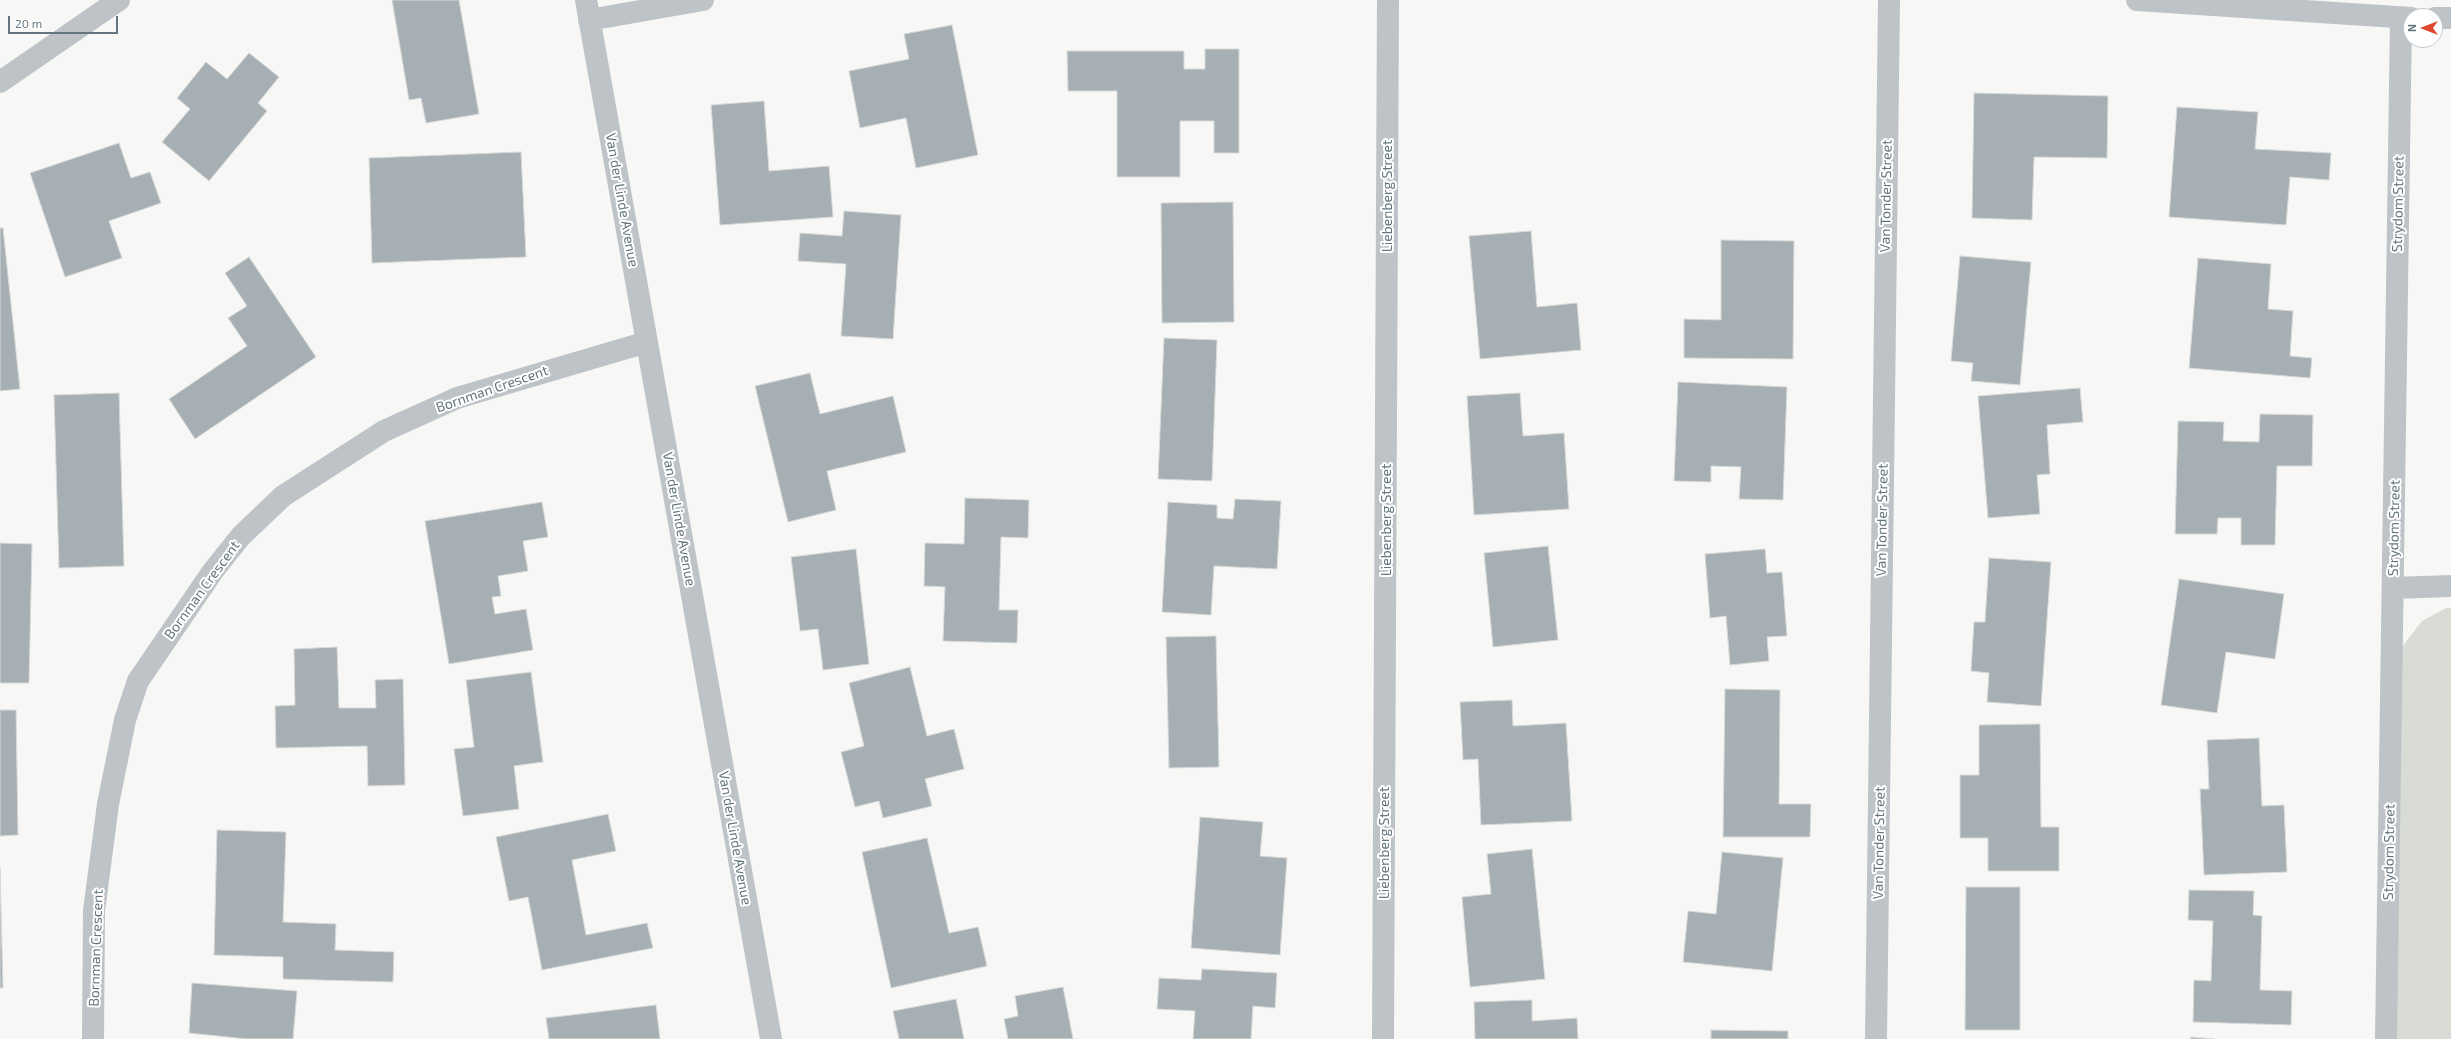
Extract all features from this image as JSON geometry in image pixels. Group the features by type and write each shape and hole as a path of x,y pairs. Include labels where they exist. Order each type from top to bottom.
{"street":[{"path":"0,82 119,0"},
{"path":"587,10 703,0"},
{"name":"Liebenberg Street","path":"1383,1039 1388,0"},
{"name":"Van Tonder Street","path":"1876,1039 1889,0"},
{"path":"2137,0 2403,18"},
{"name":"Van der Linde Avenue","path":"587,10 771,1039"},
{"name":"Strydom Street","path":"2386,1039 2393,588 2405,48"},
{"name":"Bornman Crescent","path":"93,1039 94,911 108,804 125,720 138,681 212,572 241,536 283,496 384,430 457,398 647,342"},
{"path":"2393,588 2451,586"}],"shaded area":[{"path":"2446,608 2451,608 2451,1039 2384,1039 2402,647 2422,621"}],"building":[{"path":"392,0 459,0 479,114 426,123 421,98 409,100"},
{"path":"952,25 978,155 916,168 906,118 860,128 849,71 909,59 904,34"},
{"path":"1205,49 1239,49 1239,153 1214,153 1214,121 1180,121 1180,177 1117,177 1117,91 1068,91 1067,51 1184,51 1184,69 1205,69"},
{"path":"249,53 279,77 258,103 267,111 209,181 162,142 190,109 177,98 206,62 227,79"},
{"path":"1974,93 2108,96 2107,158 2034,157 2032,220 1972,218"},
{"path":"764,101 769,171 829,166 833,217 720,225 711,105"},
{"path":"2177,107 2258,112 2255,149 2331,153 2329,180 2290,177 2286,225 2169,217"},
{"path":"119,143 131,178 150,172 161,203 109,221 122,258 65,277 30,173"},
{"path":"521,152 526,257 372,263 369,158"},
{"path":"1233,202 1234,322 1162,323 1161,203"},
{"path":"844,211 901,215 893,339 841,336 846,264 798,261 800,233 842,236"},
{"path":"0,228 3,228 20,389 0,391"},
{"path":"1531,231 1537,307 1577,303 1581,350 1480,359 1469,236"},
{"path":"1721,240 1794,241 1793,359 1684,358 1684,319 1721,320"},
{"path":"1960,256 2031,262 2020,385 1971,381 1973,363 1951,361"},
{"path":"249,257 316,357 195,439 169,399 247,346 228,318 247,306 225,273"},
{"path":"2198,258 2271,264 2268,309 2293,311 2290,356 2312,358 2310,378 2189,368"},
{"path":"1164,338 1217,340 1212,481 1158,479"},
{"path":"810,373 820,414 893,396 906,452 827,471 836,510 788,522 755,386"},
{"path":"1678,382 1787,387 1783,500 1739,499 1741,467 1711,466 1711,482 1674,481"},
{"path":"2080,388 2083,422 2047,425 2050,474 2037,475 2040,514 1988,518 1978,396"},
{"path":"119,393 124,566 59,568 54,395"},
{"path":"1520,393 1523,436 1564,433 1569,509 1474,515 1467,396"},
{"path":"2260,414 2313,415 2312,466 2277,466 2275,545 2241,545 2241,518 2218,518 2217,534 2175,534 2178,421 2224,422 2223,441 2259,442"},
{"path":"965,498 1029,500 1028,538 1001,537 999,610 1018,610 1017,643 943,641 945,587 924,586 925,543 964,544"},
{"path":"1235,499 1281,501 1277,569 1214,566 1211,615 1162,612 1168,502 1217,505 1217,518 1233,519"},
{"path":"542,502 548,537 523,541 528,571 498,576 501,596 492,597 495,614 526,609 533,650 449,664 425,521"},
{"path":"0,543 32,544 29,683 0,683"},
{"path":"1548,546 1558,640 1493,647 1484,553"},
{"path":"856,549 869,664 823,670 818,629 800,631 791,557"},
{"path":"1765,549 1767,573 1782,572 1787,636 1767,637 1769,661 1730,665 1726,616 1710,618 1705,554"},
{"path":"1989,558 2051,562 2041,706 1987,702 1989,673 1971,671 1974,622 1985,622"},
{"path":"2179,579 2284,594 2275,659 2226,652 2217,713 2161,705"},
{"path":"1216,636 1219,767 1169,768 1166,637"},
{"path":"337,647 339,708 376,708 375,680 403,679 405,785 368,786 367,746 276,748 275,706 295,705 294,649"},
{"path":"910,667 927,736 954,729 964,769 925,779 932,806 883,818 879,801 855,807 841,752 864,746 849,683"},
{"path":"531,672 543,762 514,766 519,809 463,816 454,749 474,747 466,680"},
{"path":"1725,689 1780,690 1779,804 1811,804 1810,837 1723,837"},
{"path":"1512,700 1513,726 1566,723 1572,821 1481,825 1478,759 1463,760 1460,702"},
{"path":"0,710 16,710 18,835 0,836"},
{"path":"2040,724 2041,827 2059,827 2059,871 1988,871 1988,838 1960,838 1960,775 1979,775 1979,725"},
{"path":"2259,738 2262,806 2284,805 2287,872 2204,875 2200,789 2209,789 2207,740"},
{"path":"608,814 616,851 572,860 586,935 647,923 653,948 542,970 528,897 509,901 496,837"},
{"path":"1200,817 1263,822 1260,856 1287,858 1280,955 1191,948"},
{"path":"217,830 286,832 283,922 336,924 335,950 394,952 393,982 283,979 283,957 214,955"},
{"path":"927,838 949,933 978,927 987,966 891,988 862,852"},
{"path":"1532,849 1545,979 1470,987 1462,897 1491,894 1487,854"},
{"path":"1722,852 1783,858 1772,971 1683,962 1688,911 1716,914"},
{"path":"0,868 3,988 0,988"},
{"path":"1966,887 2020,887 2020,1030 1965,1030"},
{"path":"2189,890 2254,891 2253,915 2262,916 2260,990 2292,991 2291,1025 2193,1022 2194,980 2211,981 2213,921 2188,920"},
{"path":"1202,969 1277,973 1275,1008 1253,1006 1251,1039 1193,1039 1195,1011 1157,1009 1159,978 1201,980"},
{"path":"192,983 297,991 293,1039 247,1039 189,1033"},
{"path":"1063,987 1073,1039 1008,1039 1004,1019 1018,1016 1015,996"},
{"path":"956,999 964,1039 899,1039 893,1011"},
{"path":"1532,1000 1532,1021 1577,1018 1578,1039 1475,1039 1474,1002"},
{"path":"656,1005 660,1039 549,1039 546,1018"},
{"path":"1711,1030 1788,1031 1788,1039 1711,1039"},
{"path":"2191,1037 2214,1039 2190,1039"}]}
